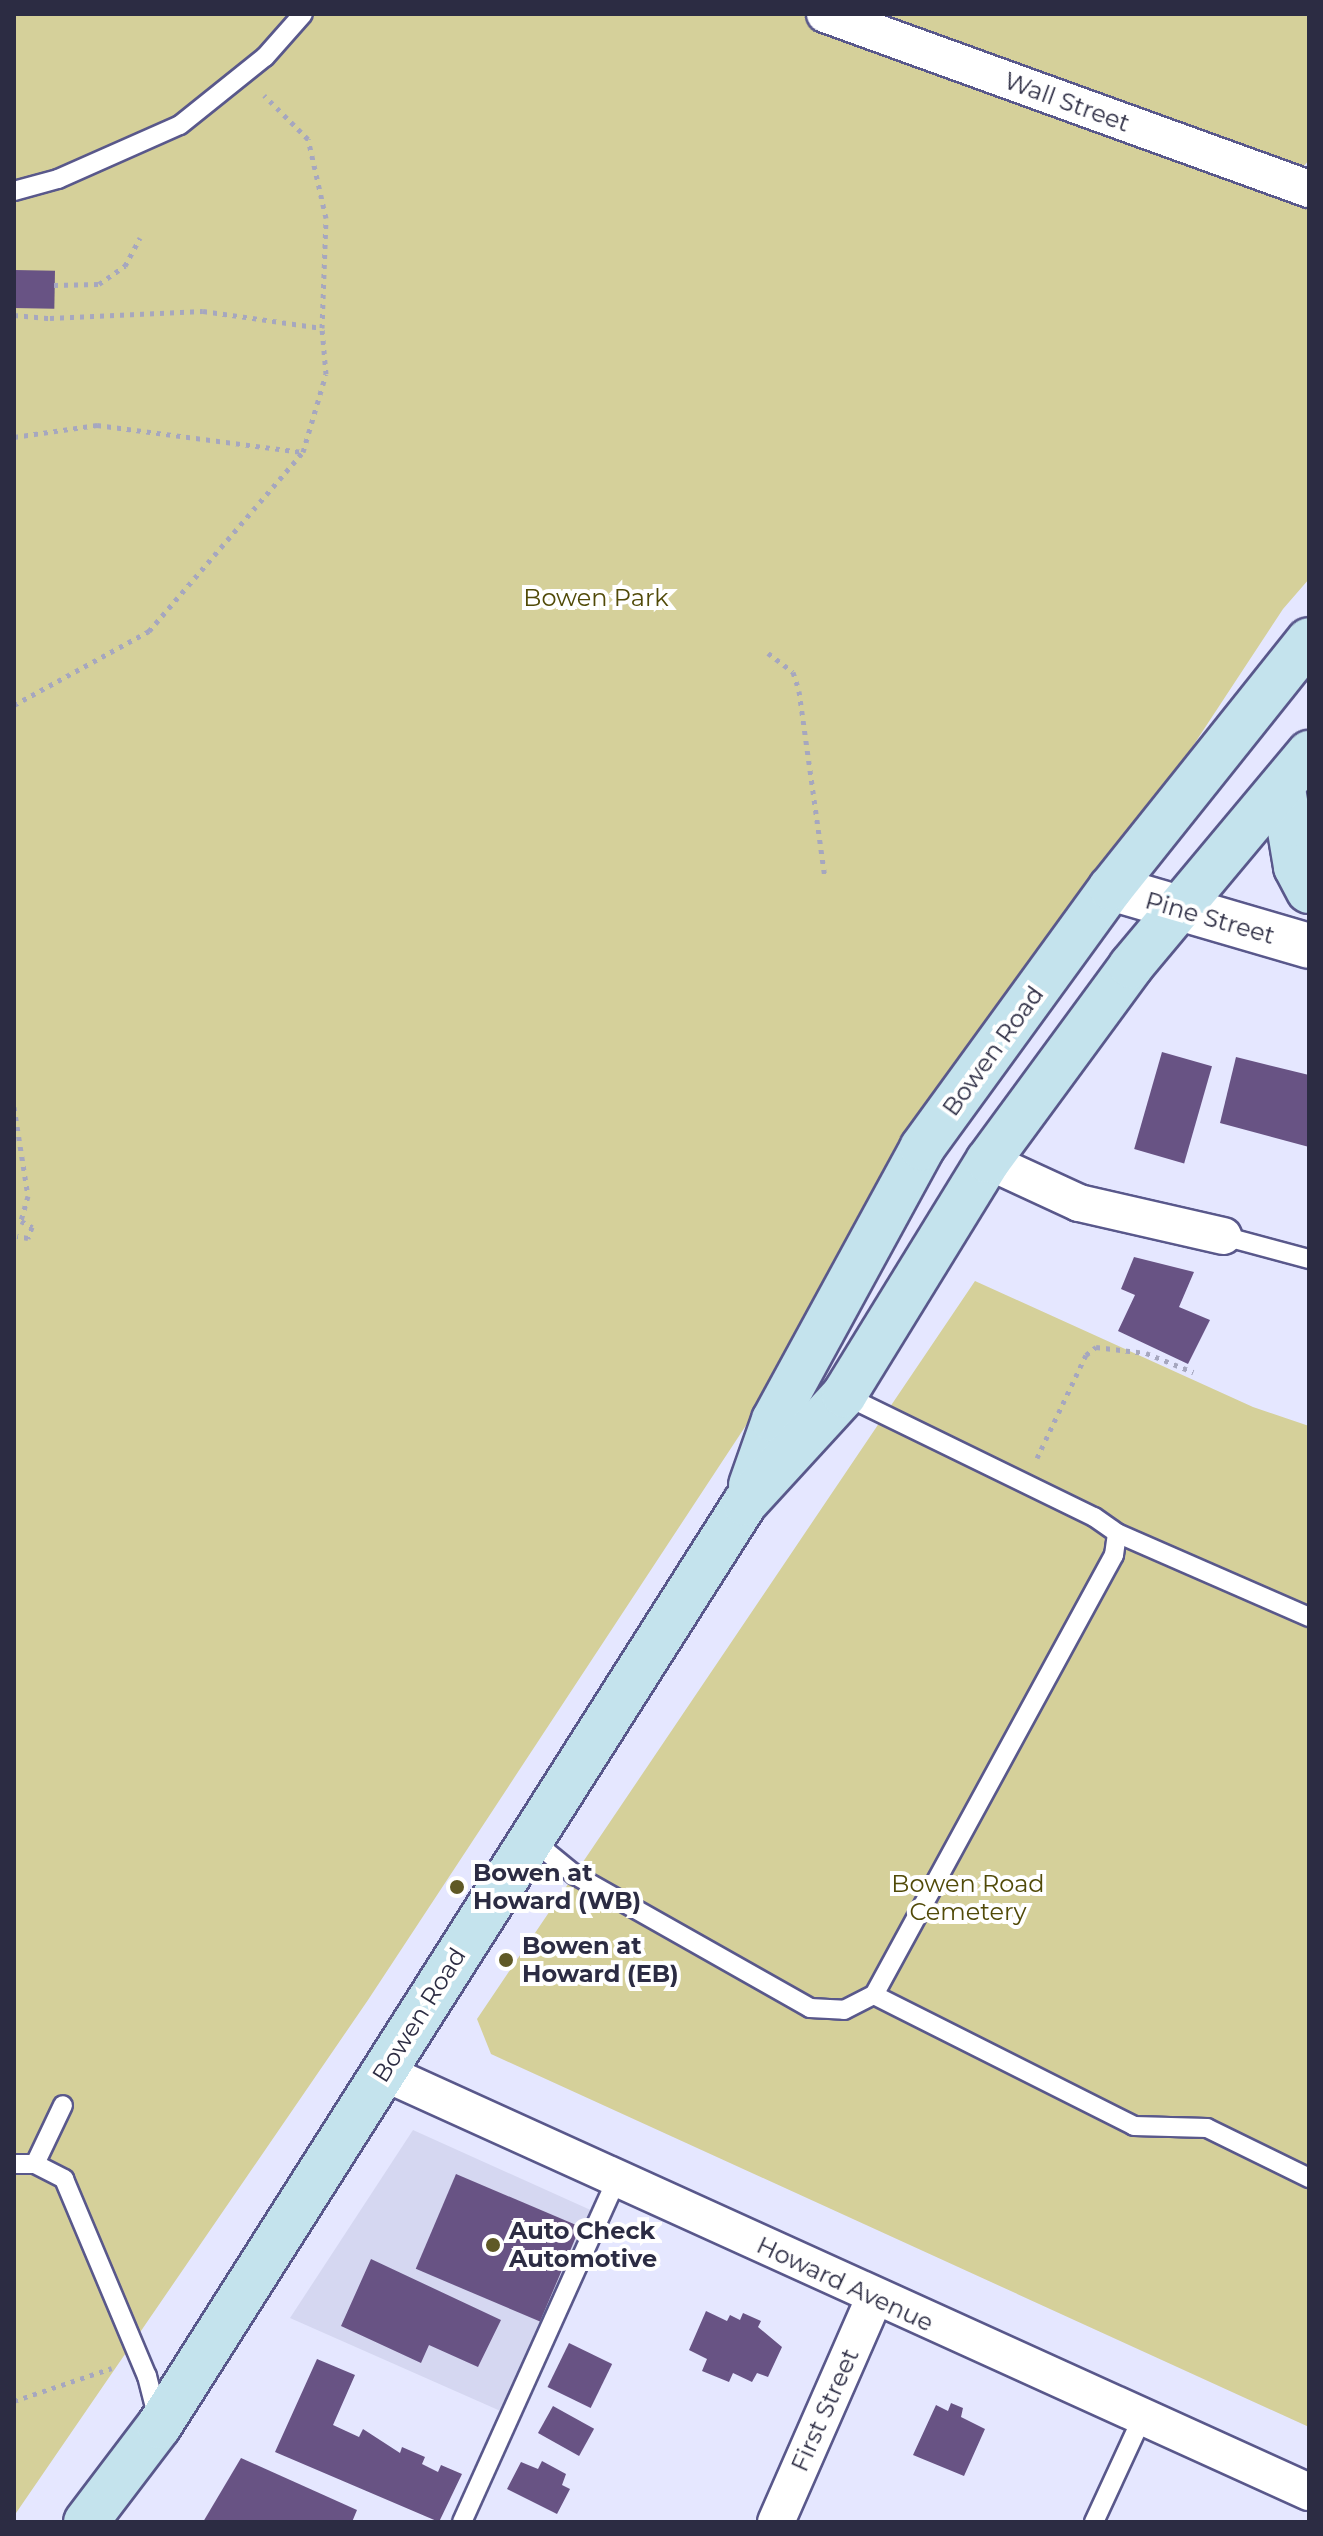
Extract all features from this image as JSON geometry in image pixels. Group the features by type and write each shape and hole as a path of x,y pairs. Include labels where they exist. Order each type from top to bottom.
{"main road":[{"name":"Bowen Road","path":"745,1503 774,1420 922,1148 1111,888 1309,640"},
{"name":"Bowen Road","path":"86,2522 159,2426 745,1503 844,1395 988,1161 1177,912 1283,789 1309,753"},
{"path":"1283,789 1296,867 1309,891"}],"street":[{"name":"Wall Street","path":"825,14 1309,189"},
{"name":"Pine Street","path":"1111,888 1177,912 1309,946"},
{"path":"988,1161 1079,1203 1223,1236"},
{"name":"Howard Avenue","path":"383,2072 874,2299 1309,2492"},
{"name":"First Street","path":"776,2522 874,2299"}],"lane":[{"path":"14,191 58,179 180,125 244,75 303,14"},
{"path":"1223,1236 1309,1259"},
{"path":"844,1395 1117,1533 1309,1617"},
{"path":"531,1839 575,1875 810,2008 844,2010 874,1995 1114,1555 1117,1533"},
{"path":"874,1995 1134,2126 1207,2128 1309,2178"},
{"path":"35,2164 63,2105"},
{"path":"14,2164 35,2164 64,2179 140,2359 159,2426"},
{"path":"462,2522 617,2178"},
{"path":"1094,2522 1142,2418"}],"path":[{"path":"14,705 149,631 303,452 326,374 322,328 326,218 308,139 244,75"},
{"path":"54,285 99,284 125,266 140,238"},
{"path":"14,315 50,318 203,311 322,328"},
{"path":"14,437 97,425 303,452"},
{"path":"768,653 793,672 799,691 825,878"},
{"path":"14,1107 28,1196 21,1221 32,1227 28,1238 17,1236"},
{"path":"1025,1484 1086,1355 1096,1347 1146,1353 1193,1372"},
{"path":"14,2401 140,2359"}],"shaded area":[{"path":"413,2130 595,2212 505,2413 290,2318"}],"green space":[{"name":"Bowen Park","path":"14,14 1309,14 1309,160 1282,192 1309,204 1309,579 1283,609 368,2000 14,2516"},
{"name":"Bowen Road Cemetery","path":"975,1281 1253,1407 1309,1426 1309,2427 491,2054 477,2019"}],"building":[{"path":"14,270 55,271 54,309 14,308"},
{"path":"1162,1052 1212,1066 1184,1163 1134,1149"},
{"path":"1236,1057 1309,1075 1309,1147 1220,1123"},
{"path":"1134,1257 1194,1272 1179,1307 1210,1320 1188,1364 1118,1331 1135,1295 1121,1289"},
{"name":"Auto Check Automotive","path":"456,2174 580,2227 540,2322 416,2269"},
{"path":"371,2259 501,2320 478,2367 429,2345 421,2363 341,2326"},
{"path":"706,2311 727,2321 730,2315 740,2320 743,2313 761,2321 758,2327 782,2347 768,2377 757,2373 752,2382 733,2373 729,2382 702,2371 707,2359 689,2350"},
{"path":"569,2343 612,2364 591,2408 548,2387"},
{"path":"317,2359 355,2375 333,2425 359,2437 363,2429 400,2453 402,2447 425,2457 422,2464 438,2472 441,2465 462,2474 439,2522 275,2452"},
{"path":"951,2403 963,2408 961,2417 985,2429 964,2476 913,2455 936,2405 948,2411"},
{"path":"553,2406 594,2429 579,2456 538,2433"},
{"path":"241,2458 357,2510 352,2522 203,2522"},
{"path":"542,2461 566,2474 562,2485 570,2489 557,2514 507,2489 521,2462 538,2469"}],"place":[{"name":"Bowen at Howard (WB)","path":"457,1887"},
{"name":"Bowen at Howard (EB)","path":"506,1960"},
{"name":"Auto Check Automotive","path":"493,2245"}]}
